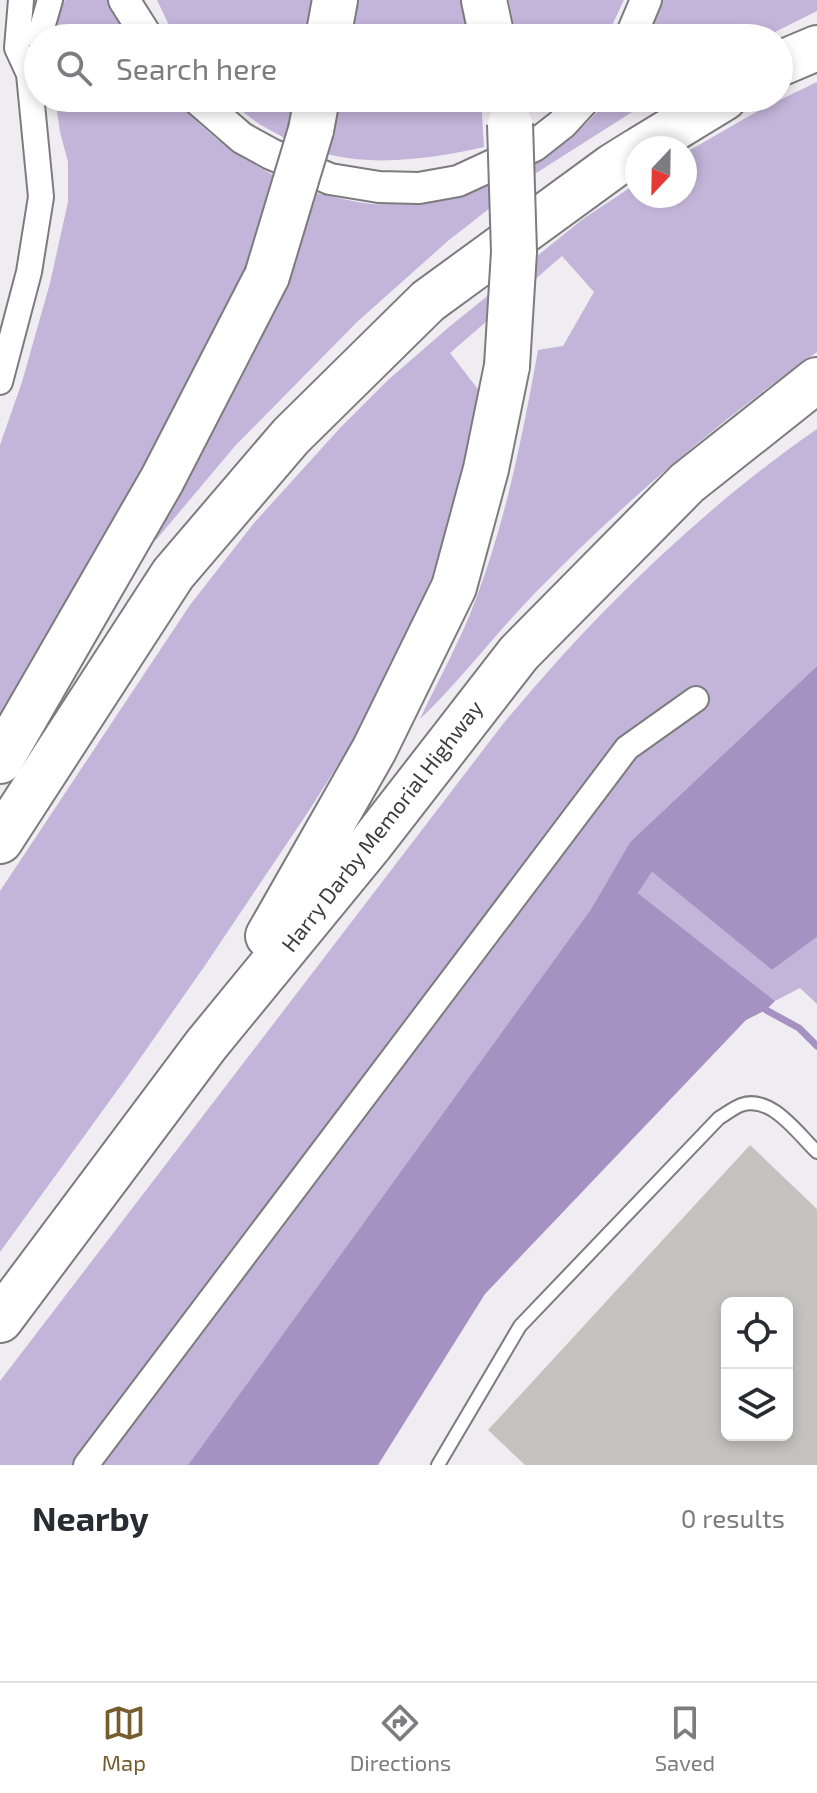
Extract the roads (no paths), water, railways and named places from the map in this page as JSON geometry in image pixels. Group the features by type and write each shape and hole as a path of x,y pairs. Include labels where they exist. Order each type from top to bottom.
{"highway":[{"path":"331,24 335,0"},
{"path":"484,0 489,24"},
{"path":"793,58 817,48"},
{"path":"206,1045 374,750 454,587 486,469 507,366 514,252 507,112"},
{"path":"663,136 701,112"},
{"path":"0,761 162,480 267,276 314,114"},
{"path":"0,841 173,574 291,436 428,301 625,161"},
{"name":"Harry Darby Memorial Highway","path":"0,1320 206,1045 370,845 519,653 687,483 817,380"}],"street":[{"path":"21,0 17,48 24,63"},
{"path":"43,24 50,0"},
{"path":"124,0 139,24"},
{"path":"146,0 154,24"},
{"path":"636,24 646,0"},
{"path":"0,382 29,272 41,197 33,112"},
{"path":"212,112 242,138 330,179 379,187 419,188 458,181 534,146 573,112"},
{"path":"86,1465 627,748 696,699"}],"lane":[{"path":"438,1465 520,1326 719,1118 741,1105 756,1102 773,1110 817,1152"}],"waterway":[{"path":"766,1010 799,1028 817,1046"}]}
